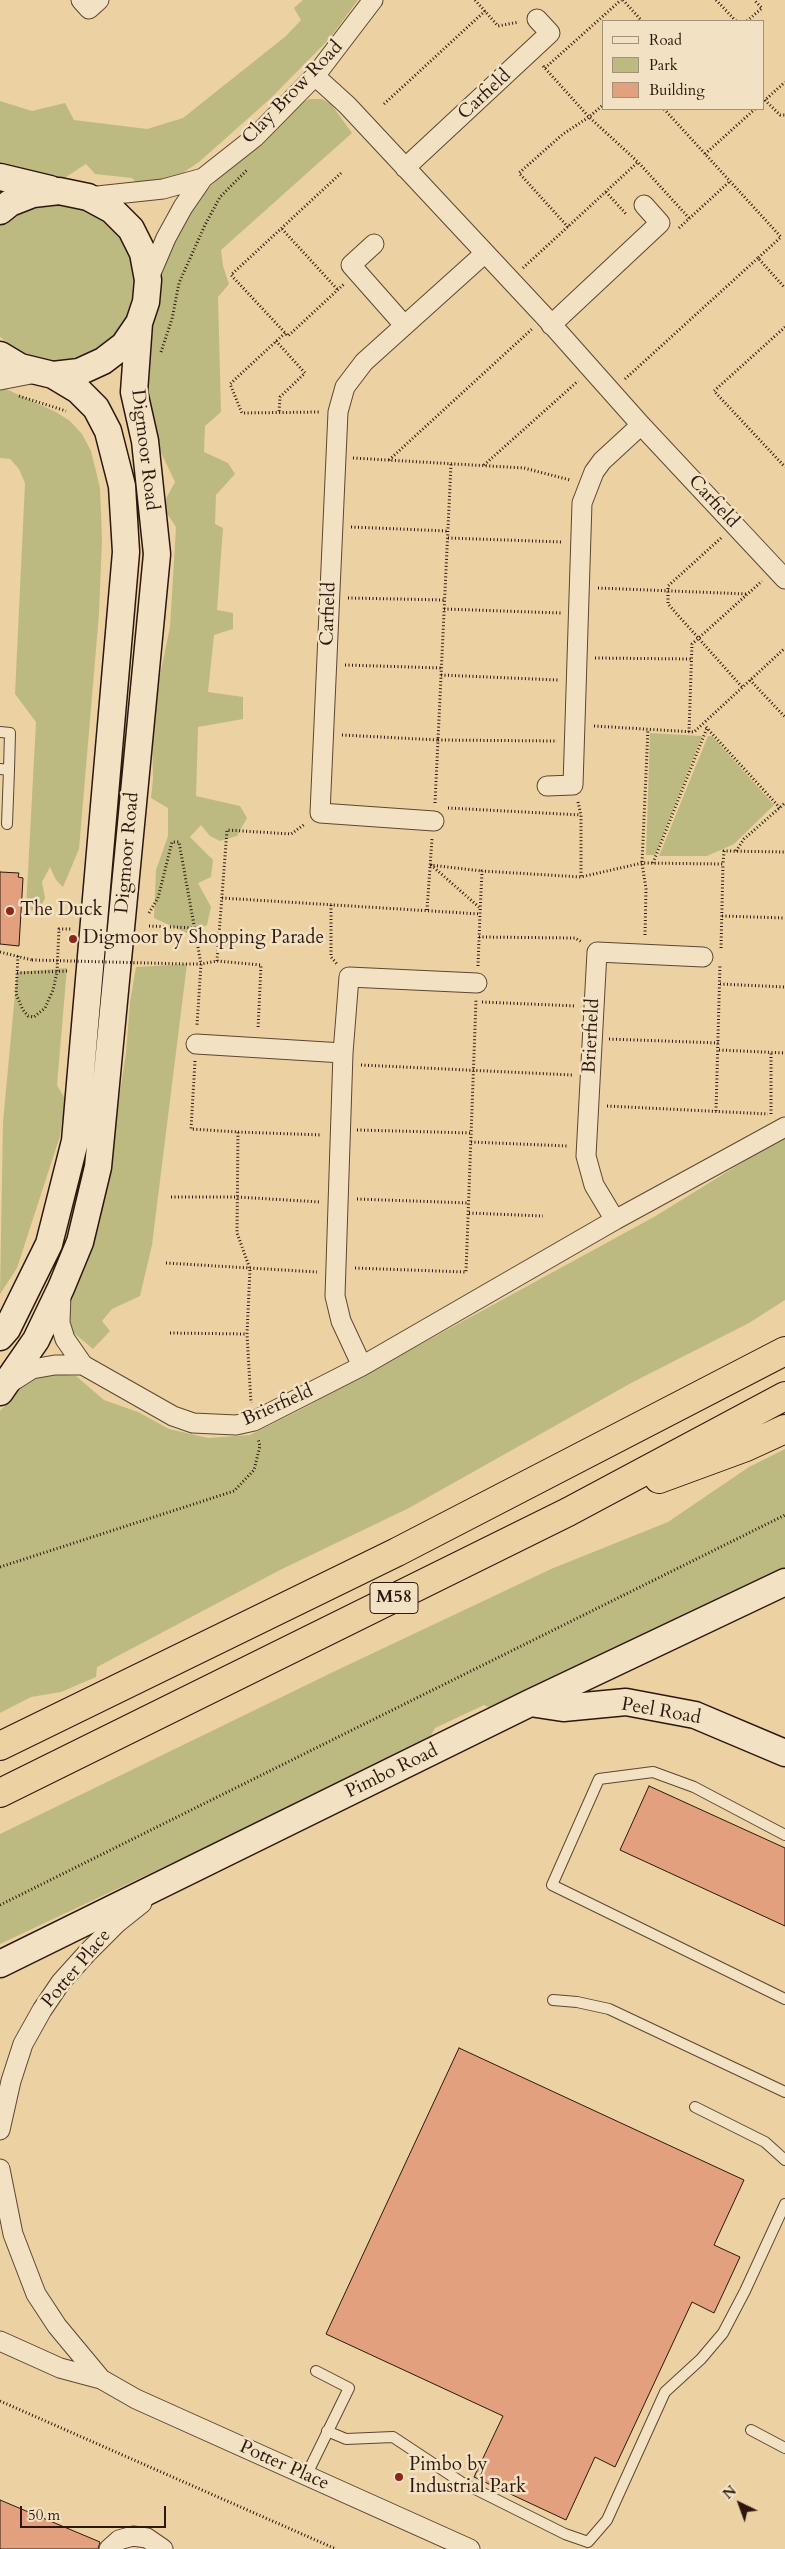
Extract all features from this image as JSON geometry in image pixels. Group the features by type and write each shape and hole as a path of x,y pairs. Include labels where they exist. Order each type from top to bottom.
{"highway":[{"name":"M58","path":"0,1746 397,1552 785,1351"},
{"name":"M58","path":"0,1793 568,1512 785,1396"},
{"path":"568,1512 746,1448 785,1429"}],"street":[{"path":"81,0 89,10 100,0"},
{"name":"Clay Brow Road","path":"148,280 166,238 183,207 204,178 255,137 315,76 373,0"},
{"name":"Carfield","path":"405,168 550,33 537,19"},
{"name":"Carfield","path":"315,76 347,105 780,574"},
{"path":"0,177 88,197 112,210 131,229 143,253 148,280 146,302 138,323 124,345 103,361 79,372 44,374 0,380"},
{"name":"Clay Brow Road","path":"88,197 163,189 204,178"},
{"path":"0,211 10,203 34,194 59,191"},
{"path":"548,321 660,224 644,206"},
{"path":"374,244 351,265 404,325"},
{"name":"Carfield","path":"320,814 335,457 338,412 345,387 353,375 404,325 484,254"},
{"name":"Digmoor Road","path":"2,1389 36,1340 61,1288 80,1242 98,1167 156,554 145,441 134,392 138,323"},
{"name":"Digmoor Road","path":"0,355 20,367 44,374 78,390 96,408 108,431 122,486 126,552 75,1141 49,1244 6,1329 0,1337"},
{"path":"547,786 573,785 579,542 582,503 588,485 602,460 641,425"},
{"path":"320,814 434,814"},
{"path":"597,952 703,957"},
{"name":"Brierfield","path":"597,952 585,1146 587,1163 594,1184 615,1220"},
{"path":"362,1366 337,1308 335,1296 343,1058 349,977 477,982"},
{"path":"196,1044 258,1047 343,1058"},
{"name":"Brierfield","path":"61,1288 60,1323 71,1350 83,1365 173,1416 213,1425 236,1425 254,1421 362,1366 615,1220 778,1131"},
{"name":"Brierfield","path":"2,1389 32,1369 55,1365 83,1365"},
{"name":"Pimbo Road","path":"0,1964 164,1885 530,1703 785,1582"},
{"name":"Peel Road","path":"530,1703 563,1708 626,1702 695,1715 785,1753"},
{"name":"Potter Place","path":"0,2130 11,2081 23,2044 42,2010 61,1982 88,1952 117,1923 164,1885"},
{"name":"Potter Place","path":"0,2169 12,2234 36,2294 57,2326 101,2379"},
{"name":"Potter Place","path":"0,2341 60,2368 101,2379 136,2399 470,2549"},
{"path":"109,2549 119,2540 133,2536 147,2538 163,2549"}],"lane":[{"path":"0,732 10,733 4,770 6,824"},
{"path":"785,1835 694,1787 653,1772 599,1779 552,1885 785,1999"},
{"path":"553,2000 577,2002 609,2009 785,2092"},
{"path":"695,2107 765,2142 785,2160"},
{"path":"327,2431 346,2440 393,2438 461,2482 565,2534 588,2542 607,2520 665,2392 701,2359 723,2333 745,2291 785,2204"},
{"path":"306,2476 349,2388 316,2371"},
{"path":"752,2430 785,2448"}],"path":[{"path":"475,0 498,26 537,19"},
{"path":"545,68 622,0 641,20"},
{"path":"716,0 735,20"},
{"path":"748,20 762,8 754,0"},
{"path":"384,104 485,11"},
{"path":"530,53 589,117 638,162 689,218"},
{"path":"765,99 785,82"},
{"path":"765,101 780,115 785,115"},
{"path":"568,226 519,173 563,134 602,106"},
{"path":"611,392 783,237 665,110"},
{"path":"705,154 754,110"},
{"path":"160,354 172,319 180,283 205,225 220,197 254,162"},
{"path":"510,281 638,162"},
{"path":"341,173 231,275 288,336 357,272"},
{"path":"282,228 338,290"},
{"path":"758,258 785,288"},
{"path":"389,460 548,321"},
{"path":"785,327 714,391 785,467"},
{"path":"285,333 230,384 242,413 338,412"},
{"path":"276,342 305,373 280,397 279,413"},
{"path":"484,466 591,369"},
{"path":"13,394 74,414"},
{"path":"335,457 524,468 588,485"},
{"path":"427,910 442,668 451,464"},
{"path":"735,526 668,586 668,604 742,687"},
{"path":"332,527 448,531"},
{"path":"448,538 579,542"},
{"path":"689,732 692,644 748,594 780,574"},
{"path":"579,587 748,594"},
{"path":"329,597 445,600"},
{"path":"444,609 578,614"},
{"path":"324,734 438,740 648,729 694,732 785,648"},
{"path":"577,658 691,658"},
{"path":"326,664 442,668"},
{"path":"441,676 576,681"},
{"path":"750,680 785,717"},
{"path":"703,723 780,808"},
{"path":"653,863 707,728"},
{"path":"644,954 646,889 642,863 648,729"},
{"path":"573,785 581,815 581,877"},
{"path":"736,851 744,839 785,803"},
{"path":"217,961 227,830 291,834 320,814"},
{"path":"434,814 581,815"},
{"path":"149,913 158,898 172,842 179,842 201,964 191,1129 238,1132 472,1133"},
{"path":"716,1111 724,851 785,852"},
{"path":"430,865 482,871 581,877 642,863 723,864"},
{"path":"430,865 480,908"},
{"path":"166,1263 250,1269 466,1272 482,871"},
{"path":"222,898 480,914"},
{"path":"331,904 331,957 349,977"},
{"path":"722,916 785,918"},
{"path":"149,926 196,928"},
{"path":"18,956 16,994 23,1010 28,1016 34,1017 45,1008 57,972 59,929 71,929"},
{"path":"479,937 575,938 597,952"},
{"path":"0,952 32,960 186,964 217,961 261,965 258,1047"},
{"path":"17,973 68,971"},
{"path":"720,984 785,987"},
{"path":"476,1002 594,1007"},
{"path":"592,1038 718,1044"},
{"path":"719,1050 785,1053"},
{"path":"771,1052 771,1114 778,1131"},
{"path":"343,1058 474,1070 590,1076"},
{"path":"588,1105 771,1114"},
{"path":"0,1567 234,1491 254,1470 260,1446 254,1421 247,1334 250,1269 237,1233 238,1132"},
{"path":"471,1142 585,1146"},
{"path":"171,1197 469,1203"},
{"path":"469,1212 543,1216"},
{"path":"170,1333 247,1334"},
{"path":"0,1905 785,1515"},
{"path":"0,2401 336,2549"}],"green space":[{"path":"303,0 358,0 330,38 271,98 199,162 165,185 141,188 132,178 95,174 86,164 49,188 0,165 0,101 32,111 65,103 74,120 147,129 183,118 286,36 301,20 294,8"},
{"path":"309,99 322,99 331,104 352,133 221,250 223,266 229,284 218,297 221,412 205,426 204,452 228,463 235,474 216,495 215,524 223,528 217,610 233,613 233,629 214,635 208,692 243,697 243,719 198,727 196,796 240,806 247,818 237,836 220,841 210,836 201,825 190,837 213,860 211,877 198,883 211,907 207,925 189,934 154,918 156,870 168,836 168,808 151,798 153,779 152,736 160,675 170,627 176,527 162,506 175,482 146,421 142,369 155,317 161,261 195,205 212,185 295,108"},
{"path":"60,201 83,205 120,232 132,252 137,274 135,297 129,317 117,334 102,348 83,357 63,361 42,360 22,354 0,337 0,225 16,213 37,204"},
{"path":"6,389 56,412 70,421 82,434 91,451 100,488 102,539 99,614 79,849 63,887 56,880 50,867 42,882 45,898 39,911 26,909 36,722 15,694 25,483 19,469 10,459 0,458 0,390"},
{"path":"650,733 702,736 655,855 646,855"},
{"path":"708,736 712,736 774,805 734,844 707,856 659,856"},
{"path":"187,964 152,1245 140,1296 112,1309 102,1321 110,1331 93,1349 74,1333 66,1305 109,1163 126,1053 130,1002 136,967"},
{"path":"67,968 57,1085 65,1099 60,1136 17,1268 0,1294 3,1122 17,972"},
{"path":"785,1136 785,1300 749,1323 633,1382 409,1508 280,1570 97,1667 96,1677 61,1692 31,1697 0,1713 0,1411 21,1388 38,1377 55,1374 76,1376 104,1400 138,1412 169,1429 208,1438 250,1435 300,1410 654,1217"},
{"path":"785,1449 785,1569 494,1710 484,1705 435,1728 427,1743 0,1944 0,1834 331,1673 551,1569 668,1522 749,1467"}],"building":[{"name":"The Duck","path":"0,872 19,873 18,877 23,878 19,946 0,944"},
{"path":"649,1786 785,1848 785,1926 620,1850"},
{"path":"459,2048 744,2180 714,2245 740,2257 714,2313 692,2302 615,2467 595,2457 566,2520 474,2477 503,2416 326,2334"},
{"path":"0,2500 100,2542 98,2549 0,2549"}],"place":[{"name":"The Duck","path":"10,911"},
{"name":"Digmoor by Shopping Parade","path":"73,939"},
{"name":"Pimbo by Industrial Park","path":"399,2477"}]}
